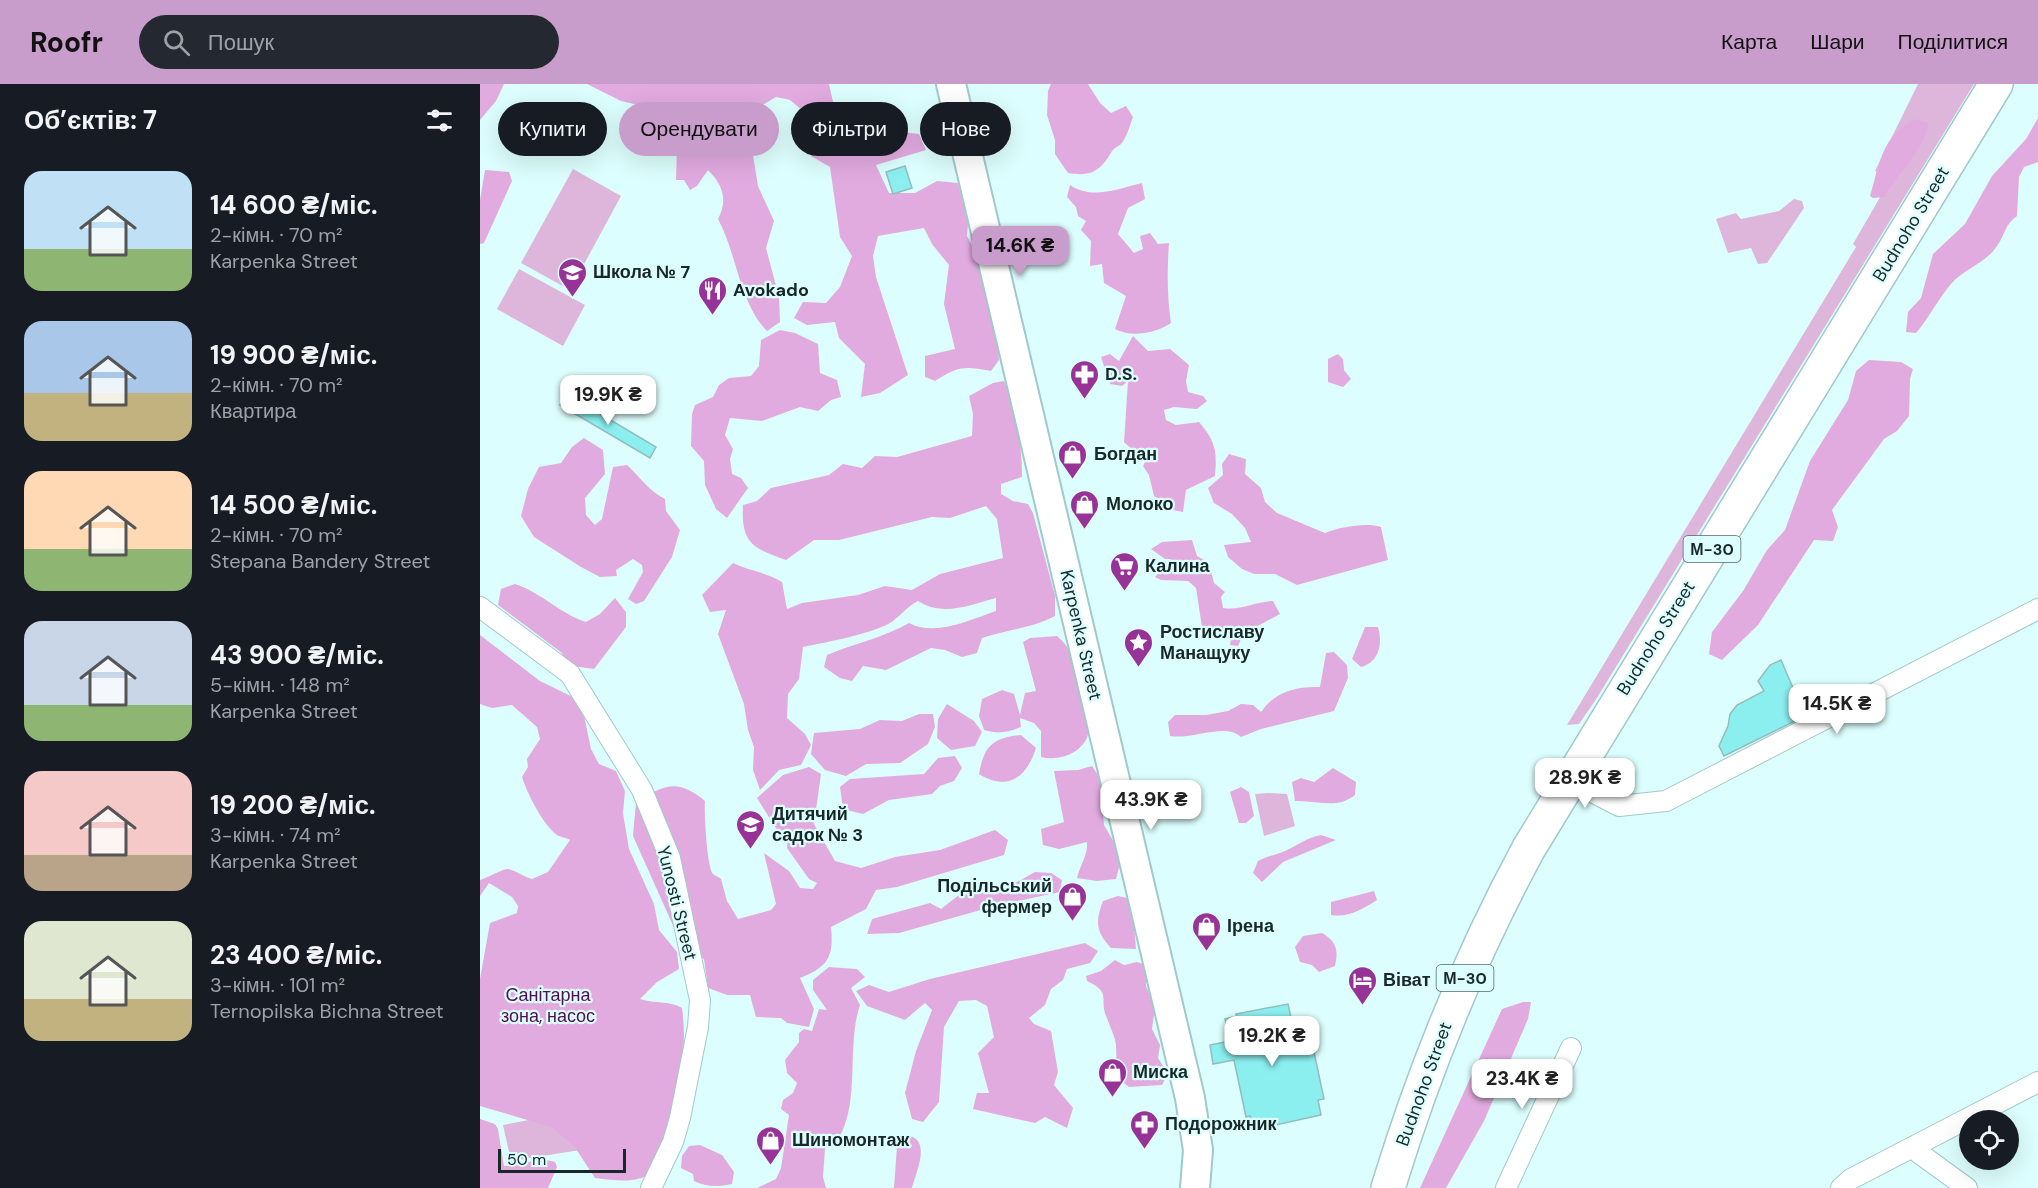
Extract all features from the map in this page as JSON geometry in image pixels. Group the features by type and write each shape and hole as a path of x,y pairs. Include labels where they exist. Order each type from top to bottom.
{"highway":[{"name":"Budnoho Street","path":"1388,1188 1409,1120 1445,1022 1492,917 1528,848 1996,84"}],"main road":[{"name":"Karpenka Street","path":"951,84 1190,1098 1198,1150 1195,1188"}],"street":[{"name":"Yunosti Street","path":"480,607 570,674 642,790 670,858 700,1000 698,1027 680,1118 651,1188"},
{"path":"1569,780 1619,806 1666,801 2038,609"},
{"path":"1506,1188 1571,1048"},
{"path":"1842,1188 1851,1179 2038,1082"},
{"path":"1912,1148 1967,1188"}],"shaded area":[{"path":"1918,84 1974,84 1595,701 1579,724 1567,725 1856,247 1853,244 1890,180 1875,171"},
{"path":"573,169 621,196 570,290 521,263"},
{"path":"1794,199 1802,201 1804,208 1767,263 1758,264 1751,248 1728,253 1716,219 1736,213 1741,219 1779,211"},
{"path":"519,269 585,305 563,346 497,309"},
{"path":"1255,794 1287,794 1295,826 1264,836"},
{"path":"587,1109 593,1148 511,1161 503,1125"}],"green space":[{"path":"480,84 504,84 496,101 480,120"},
{"path":"587,84 829,84 833,102 792,102 776,97 768,102 621,101"},
{"path":"1051,84 1088,84 1100,103 1111,113 1126,106 1133,117 1121,144 1094,171 1083,174 1068,173 1055,154 1055,140 1047,115 1048,91"},
{"path":"2038,118 2038,162 2024,167 2019,177 2017,216 1992,252 1951,284 1916,333 1906,332 1908,312 1921,298 1933,254 1965,224 1992,176 2026,139"},
{"path":"1915,119 1929,123 1916,153 1885,197 1873,198 1870,196 1888,143 1904,126"},
{"path":"908,133 919,134 920,152 908,155"},
{"path":"677,156 753,156 758,186 774,221 766,248 779,297 780,322 767,331 750,306 718,219 723,199 717,181 708,170 697,186 690,190 684,180 676,180"},
{"path":"811,156 906,156 876,165 889,193 915,193 937,181 958,183 968,224 967,236 978,257 994,309 999,360 991,371 962,368 935,381 925,377 925,356 955,349 944,304 949,265 932,244 924,228 878,236 873,256 876,277 908,375 880,393 861,397 865,364 839,338 835,322 807,325 794,318 803,302 826,303 840,287 852,256 840,237 830,167"},
{"path":"485,170 509,172 512,181 484,243 480,244 480,200"},
{"path":"1142,183 1145,199 1128,208 1118,234 1134,253 1143,249 1140,236 1150,233 1158,244 1169,243 1168,283 1171,323 1151,332 1136,334 1115,329 1126,296 1104,283 1102,264 1090,266 1091,241 1081,230 1086,221 1078,216 1076,207 1067,197 1070,185 1096,193"},
{"path":"780,330 795,333 818,344 820,373 837,380 841,397 831,400 818,411 800,407 762,421 730,418 725,435 733,449 730,459 732,474 741,478 748,488 727,518 716,509 705,485 704,461 691,446 692,414 695,405 713,397 719,385 729,378 751,376 759,366 761,340"},
{"path":"1133,336 1148,351 1170,349 1189,365 1186,381 1188,392 1203,396 1207,401 1197,409 1174,407 1164,410 1166,420 1176,425 1199,422 1209,435 1214,447 1215,476 1186,490 1183,512 1173,510 1154,496 1149,475 1143,466 1149,455 1143,452 1136,453 1124,442 1128,381 1122,386 1110,384 1101,357 1110,354 1119,361"},
{"path":"1338,354 1343,359 1344,370 1351,379 1343,387 1328,382 1328,359"},
{"path":"1869,360 1901,362 1913,369 1910,379 1909,416 1897,431 1884,439 1832,510 1838,527 1833,541 1814,540 1758,625 1722,660 1709,654 1712,632 1743,591 1767,550 1785,530 1810,461 1848,400 1856,371"},
{"path":"1004,381 1018,428 1022,477 1001,484 1001,494 1013,501 1028,504 1033,513 1055,596 1055,616 982,638 977,653 962,657 945,650 931,648 886,670 863,666 852,681 840,678 824,667 827,655 909,623 919,627 941,628 964,622 996,611 996,598 947,609 927,606 918,601 885,626 850,637 803,647 799,679 788,694 787,718 805,734 811,745 801,765 779,770 760,790 753,770 754,747 748,730 744,704 718,634 726,610 710,612 702,595 733,563 782,582 787,609 802,603 858,595 885,586 912,590 940,574 1003,558 997,519 986,506 950,518 932,517 839,540 814,540 786,560 765,552 751,542 744,528 743,505 757,501 771,488 829,475 843,464 862,468 875,456 897,457 972,436 973,414 969,396 993,383"},
{"path":"584,438 603,450 605,474 585,498 586,515 595,525 602,519 613,467 627,465 649,488 665,499 666,511 680,530 672,557 644,601 636,604 628,599 643,572 642,565 633,559 616,570 617,576 600,577 534,537 521,516 528,489 539,467 561,463 572,447"},
{"path":"1229,454 1246,459 1245,474 1261,488 1265,502 1277,513 1325,533 1353,526 1381,527 1388,560 1297,585 1275,574 1254,574 1242,569 1228,557 1224,545 1251,542 1245,528 1232,514 1214,503 1208,488 1223,475 1222,464"},
{"path":"1192,540 1197,556 1209,563 1214,583 1225,592 1221,597 1223,608 1273,601 1280,614 1243,634 1238,646 1230,645 1232,633 1222,630 1211,633 1202,627 1196,588 1188,581 1161,580 1155,577 1171,559 1165,559 1151,549 1162,542"},
{"path":"515,584 534,592 567,614 586,622 600,614 615,598 626,612 626,627 594,669 566,665 562,653 498,605 501,589"},
{"path":"1365,627 1378,627 1380,646 1376,657 1361,667 1352,659"},
{"name":"Санітарна зона, насос","path":"480,635 540,681 581,701 591,749 599,764 616,771 625,791 623,813 629,849 654,904 659,930 677,952 679,969 657,982 640,999 672,1004 682,1008 684,1029 678,1090 658,1170 643,1178 620,1180 595,1178 574,1146 551,1127 480,1106 480,979 490,923 517,913 518,906 512,897 489,883 480,896 480,880 506,869 532,879 548,872 570,840 557,835 546,824 522,777 528,767 527,759 540,739 537,727 512,705 492,708 480,704"},
{"path":"1057,636 1069,651 1089,727 1088,735 1079,748 1065,756 1049,758 1041,757 1041,731 1034,723 1020,718 1021,727 1007,732 993,732 984,730 979,716 982,699 1002,690 1014,694 1020,715 1025,693 1036,691 1023,642 1030,638"},
{"path":"1334,652 1347,665 1348,678 1334,711 1261,729 1241,737 1227,731 1170,736 1168,722 1175,715 1206,715 1228,711 1241,704 1253,705 1261,712 1279,695 1295,689 1320,687 1326,653"},
{"path":"947,704 974,721 982,732 975,746 951,750 937,738 938,719"},
{"path":"919,714 933,714 935,727 928,744 900,763 866,764 846,776 825,770 811,754 814,733 860,729 880,720 902,721"},
{"path":"1021,735 1036,748 1022,774 1015,779 999,782 979,774 981,764 991,745 1003,738"},
{"path":"955,756 962,768 954,781 940,786 932,794 889,800 863,814 843,809 840,787 850,779 924,774 938,758"},
{"path":"1092,766 1100,778 1104,825 1122,856 1116,879 1097,881 1077,878 1085,856 1087,842 1059,849 1043,845 1041,829 1064,822 1054,771 1078,770"},
{"name":"Дитячий садок № 3","path":"809,767 821,774 814,824 835,861 861,868 895,857 940,850 995,830 1008,840 1004,855 897,887 876,890 866,909 831,927 831,946 827,960 817,970 800,978 814,1009 809,1027 787,1023 781,1018 756,1017 750,995 727,995 708,988 704,959 684,950 633,836 636,802 663,788 671,786 686,789 705,801 706,839 711,870 721,879 727,901 738,919 771,910 776,904 764,853 789,871 800,888 813,889 817,883 809,879 787,848 788,831 777,830 757,798 783,775"},
{"path":"1333,768 1356,782 1355,795 1348,800 1334,803 1295,801 1292,782 1301,778 1314,782"},
{"path":"1241,787 1249,792 1254,816 1246,823 1239,823 1230,792"},
{"path":"1321,835 1336,840 1283,862 1262,882 1253,873 1258,861"},
{"path":"1035,872 1051,873 1062,880 1060,892 995,906 899,933 867,934 872,919 930,903 941,909 959,895 1017,882"},
{"path":"1374,891 1377,900 1366,907 1349,914 1331,915 1331,902"},
{"path":"1118,896 1127,898 1133,912 1136,949 1111,948 1100,932 1098,921 1103,901"},
{"path":"1322,933 1333,943 1337,955 1335,966 1319,972 1312,965 1300,962 1295,947 1303,936"},
{"path":"1085,943 1098,951 1090,963 1067,969 1063,980 1051,989 1045,1005 1029,1018 1034,1024 1051,1031 1058,1072 1054,1085 1073,1108 1067,1128 1045,1117 1035,1123 973,1109 977,1093 989,1093 978,1053 994,1037 987,1006 976,1000 959,1001 944,1027 939,1102 923,1122 912,1119 905,1093 916,1051 932,1010 925,1003 905,1020 867,1006 856,991 869,985 889,992 930,979"},
{"path":"1115,960 1124,965 1137,962 1146,965 1146,986 1155,1008 1152,1029 1160,1045 1158,1058 1168,1074 1162,1085 1129,1087 1119,1074 1115,1042 1102,993 1095,985 1087,981 1086,976 1101,971"},
{"path":"829,967 857,969 865,977 851,988 860,1005 854,1036 850,1102 842,1132 825,1149 823,1177 826,1188 757,1188 776,1179 781,1168 789,1115 781,1109 783,1100 793,1093 797,1083 787,1073 785,1060 799,1042 799,1033 804,1029 812,1031 819,1009 827,1010 813,990 813,980"},
{"path":"1523,1002 1531,1002 1528,1019 1484,1121 1446,1188 1420,1188 1502,1009"},
{"path":"480,1119 495,1124 498,1129 504,1166 537,1161 555,1162 557,1167 548,1188 480,1188"},
{"path":"904,1135 913,1137 918,1142 921,1156 912,1188 894,1188 897,1146"},
{"path":"700,1145 722,1155 734,1172 732,1184 718,1186 703,1184 694,1181 693,1174 681,1168 682,1156 689,1146"}],"building":[{"path":"905,166 912,188 893,194 886,172"},
{"path":"567,394 656,447 650,458 560,405"},
{"path":"1781,660 1805,716 1724,756 1719,746 1728,726 1730,714 1737,705 1764,691 1758,681 1770,665"},
{"path":"1288,1004 1296,1041 1311,1038 1324,1099 1318,1100 1321,1115 1253,1130 1250,1116 1246,1117 1234,1060 1213,1064 1210,1045 1230,1041 1225,1019 1237,1016 1236,1014"}],"place":[{"name":"Школа № 7","path":"572,298"},
{"name":"Avokado","path":"712,316"},
{"name":"D.S.","path":"1084,400"},
{"name":"Богдан","path":"1073,480"},
{"name":"Молоко","path":"1085,530"},
{"name":"Калина","path":"1124,592"},
{"name":"Ростиславу Манащуку","path":"1139,668"},
{"name":"Дитячий садок № 3","path":"751,850"},
{"name":"Подільський фермер","path":"1073,922"},
{"name":"Ірена","path":"1206,952"},
{"name":"Віват","path":"1362,1006"},
{"name":"Миска","path":"1112,1098"},
{"name":"Подорожник","path":"1144,1150"},
{"name":"Шиномонтаж","path":"771,1166"}]}
